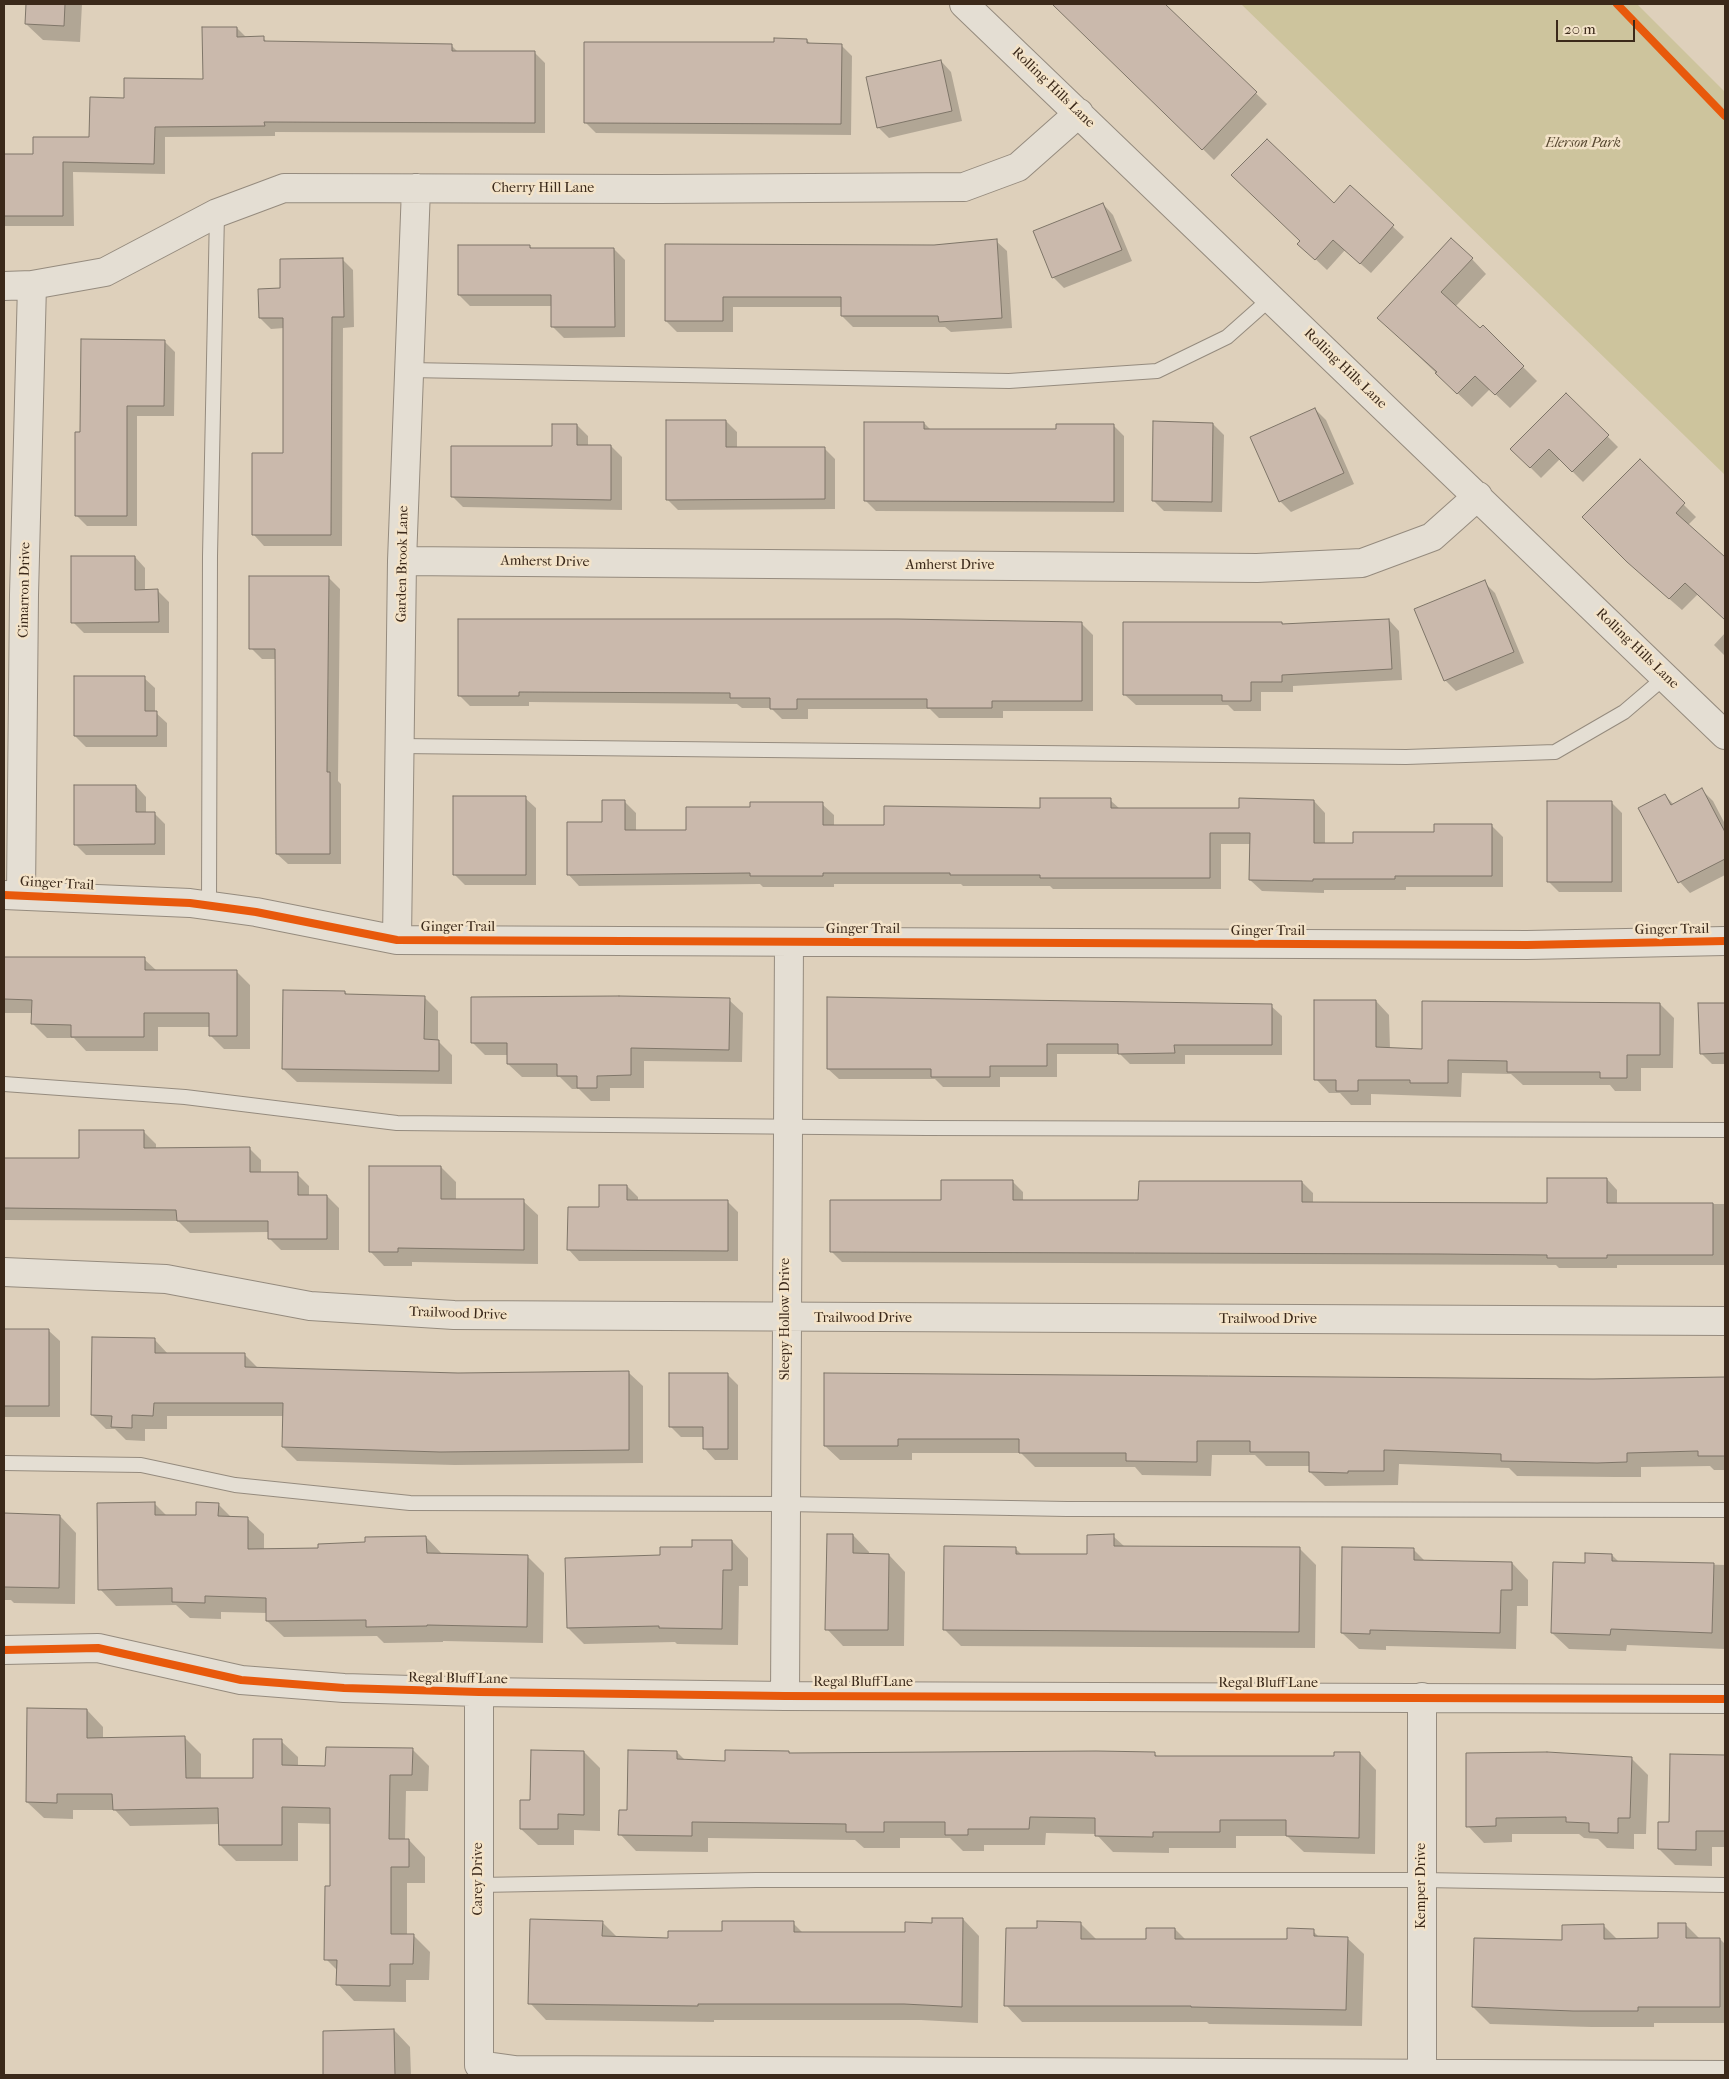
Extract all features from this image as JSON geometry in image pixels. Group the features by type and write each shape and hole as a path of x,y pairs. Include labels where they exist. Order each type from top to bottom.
{"street":[{"name":"Rolling Hills Lane","path":"964,4 1725,735"},
{"name":"Cherry Hill Lane","path":"4,286 32,285 104,272 217,213 284,188 659,189 964,187 1018,167 1079,113"},
{"name":"Garden Brook Lane","path":"397,940 402,561 416,188"},
{"name":"Cimarron Drive","path":"12,895 24,595 32,285"},
{"name":"Amherst Drive","path":"402,561 1257,568 1362,563 1432,537 1478,496"},
{"name":"Ginger Trail","path":"12,895 209,906 256,912 397,940 1527,945 1725,941"},
{"name":"Sleepy Hollow Drive","path":"785,1696 789,942"},
{"name":"Trailwood Drive","path":"4,1272 166,1279 310,1306 454,1315 1725,1321"},
{"name":"Regal Bluff Lane","path":"4,1650 98,1648 241,1680 344,1688 479,1692 785,1696 1725,1698"},
{"name":"Carey Drive","path":"479,1692 479,2065 515,2070 1422,2074"},
{"name":"Kemper Drive","path":"1422,1697 1422,2074"},
{"path":"1422,2074 1725,2075"}],"lane":[{"path":"209,906 210,565 217,213"},
{"path":"409,370 1009,381 1156,371 1227,337 1271,298"},
{"path":"400,746 1406,757 1554,752 1624,712 1665,677"},
{"path":"4,1084 185,1097 397,1123 1725,1130"},
{"path":"4,1463 141,1465 235,1485 410,1503 785,1504 1067,1509 1725,1510"},
{"path":"479,1884 756,1880 1422,1880 1725,1885"}],"green space":[{"name":"Elerson Park","path":"1241,4 1637,4 1725,92 1725,475"}],"building":[{"path":"26,4 65,4 64,26 25,24"},
{"path":"1052,4 1165,4 1257,92 1202,150"},
{"path":"202,27 237,27 237,37 264,36 264,41 452,44 452,51 535,51 535,123 264,122 265,126 155,127 154,164 63,162 63,216 4,216 4,154 33,154 33,137 89,137 90,97 124,98 124,78 203,79"},
{"path":"774,38 807,39 807,43 842,44 841,124 584,123 584,42 774,42"},
{"path":"941,60 952,111 877,128 866,77"},
{"path":"1267,139 1334,203 1350,185 1394,225 1360,264 1333,240 1315,260 1297,244 1300,241 1231,175"},
{"path":"1103,203 1122,250 1052,278 1033,231"},
{"path":"1451,238 1473,258 1441,292 1480,328 1483,325 1524,366 1495,395 1475,376 1457,394 1435,373 1437,372 1377,318"},
{"path":"997,239 1002,318 939,322 938,316 841,316 841,297 723,297 723,321 665,321 665,244 934,245"},
{"path":"458,245 530,245 530,248 614,248 615,327 551,327 551,295 458,295"},
{"path":"343,258 344,317 332,317 331,535 252,535 252,453 283,453 283,318 259,318 258,289 280,288 280,259"},
{"path":"81,339 165,340 164,406 127,406 127,516 75,516 75,432 80,432"},
{"path":"1566,393 1609,435 1572,472 1549,449 1530,468 1510,449"},
{"path":"1315,408 1344,473 1279,502 1250,437"},
{"path":"666,420 726,420 726,447 825,447 825,499 666,500"},
{"path":"1153,421 1213,423 1212,502 1152,501"},
{"path":"864,422 924,422 924,429 1056,429 1056,424 1114,424 1114,502 864,501"},
{"path":"552,424 577,424 577,445 611,445 611,500 451,497 451,446 552,446"},
{"path":"1640,459 1685,503 1676,513 1725,557 1725,620 1685,583 1669,599 1627,562 1582,517"},
{"path":"71,556 135,556 135,590 158,589 159,622 71,623"},
{"path":"249,576 329,576 327,772 330,772 330,854 276,854 275,649 249,649"},
{"path":"1485,580 1514,652 1444,681 1414,609"},
{"path":"458,619 898,619 1082,622 1082,701 992,701 992,708 927,708 927,699 797,699 797,709 770,709 770,698 730,698 730,693 519,692 519,696 458,696"},
{"path":"1389,619 1392,669 1282,675 1282,682 1251,682 1251,701 1222,701 1222,695 1123,695 1123,622 1282,622 1282,624"},
{"path":"74,676 145,676 145,711 157,711 157,736 74,736"},
{"path":"74,785 136,785 136,812 155,812 155,844 74,845"},
{"path":"1702,788 1725,832 1725,859 1678,883 1638,808 1665,794 1671,805"},
{"path":"453,796 526,796 526,875 453,875"},
{"path":"1040,798 1111,798 1111,808 1239,808 1239,798 1314,800 1314,843 1353,843 1353,832 1434,832 1434,824 1492,824 1492,876 1395,876 1395,879 1313,879 1313,881 1249,880 1250,833 1210,833 1210,878 1040,878 1040,875 950,875 950,873 823,873 823,876 750,876 750,873 567,875 567,822 602,822 602,800 625,800 625,830 686,830 686,807 750,807 750,802 823,802 823,825 884,825 884,806 1040,808"},
{"path":"1547,801 1612,801 1612,882 1547,882"},
{"path":"4,957 145,957 145,970 237,970 237,1036 209,1036 209,1013 144,1013 144,1037 71,1037 71,1025 31,1024 32,1000 4,999"},
{"path":"283,990 345,991 345,994 425,996 424,1039 439,1040 439,1071 282,1069"},
{"path":"619,996 730,998 729,1050 631,1048 631,1075 597,1076 597,1088 577,1088 577,1076 557,1076 557,1064 507,1064 507,1043 471,1043 471,997"},
{"path":"827,997 1272,1004 1272,1045 1174,1045 1175,1053 1118,1054 1118,1044 1047,1044 1047,1066 990,1066 990,1077 931,1077 931,1069 827,1069"},
{"path":"1314,1000 1376,1000 1376,1047 1422,1049 1422,1001 1660,1003 1660,1055 1627,1055 1627,1078 1600,1078 1600,1072 1507,1072 1507,1061 1448,1060 1448,1083 1410,1083 1410,1080 1358,1080 1358,1091 1336,1091 1336,1080 1314,1080"},
{"path":"1698,1003 1725,1003 1725,1053 1700,1054"},
{"path":"79,1130 144,1130 144,1148 250,1147 250,1172 298,1172 298,1195 327,1195 327,1239 268,1239 268,1221 177,1221 176,1210 4,1208 4,1158 79,1158"},
{"path":"369,1166 441,1166 441,1199 524,1199 524,1250 398,1248 398,1252 369,1252"},
{"path":"1547,1178 1607,1178 1607,1203 1713,1203 1713,1255 1607,1255 1607,1258 1547,1258 1547,1255 1439,1254 830,1252 830,1200 941,1200 941,1180 1013,1180 1013,1200 1138,1200 1139,1181 1302,1181 1302,1202 1547,1203"},
{"path":"599,1185 627,1185 627,1200 728,1200 728,1251 567,1250 568,1207 599,1207"},
{"path":"4,1329 49,1329 49,1406 4,1406"},
{"path":"92,1337 155,1338 155,1353 245,1353 245,1367 458,1373 629,1371 629,1450 440,1452 282,1447 283,1403 154,1403 153,1416 132,1415 132,1428 111,1427 112,1416 91,1415"},
{"path":"669,1373 728,1373 728,1449 703,1449 703,1427 669,1427"},
{"path":"824,1373 1593,1379 1725,1377 1725,1456 1698,1456 1698,1451 1627,1453 1627,1462 1597,1463 1501,1461 1501,1454 1384,1450 1384,1471 1348,1471 1348,1473 1309,1472 1309,1452 1250,1452 1250,1441 1197,1441 1197,1462 1126,1461 1126,1453 1019,1453 1019,1439 898,1439 898,1446 824,1446"},
{"path":"155,1502 155,1515 196,1515 196,1502 219,1503 218,1516 248,1517 248,1549 318,1548 318,1544 365,1542 365,1537 426,1536 427,1553 528,1555 527,1627 427,1625 366,1627 366,1620 266,1621 266,1598 205,1596 205,1603 172,1602 172,1588 98,1590 97,1503"},
{"path":"4,1513 60,1515 59,1588 4,1587"},
{"path":"827,1534 853,1534 853,1553 889,1554 888,1630 825,1630"},
{"path":"1114,1534 1114,1546 1300,1547 1299,1632 943,1630 944,1546 1016,1547 1016,1554 1087,1554 1087,1535"},
{"path":"692,1540 732,1540 732,1570 723,1570 722,1629 659,1628 659,1626 567,1628 565,1558 660,1555 660,1547 692,1547"},
{"path":"1342,1547 1414,1548 1414,1560 1512,1562 1512,1590 1501,1590 1500,1633 1370,1630 1370,1634 1341,1633"},
{"path":"1585,1553 1612,1554 1612,1561 1714,1563 1712,1633 1611,1629 1610,1635 1551,1633 1553,1562 1585,1563"},
{"path":"27,1708 87,1709 87,1738 185,1736 186,1778 253,1778 253,1739 282,1739 282,1765 325,1766 326,1747 413,1748 412,1775 390,1775 389,1839 409,1839 409,1867 391,1867 391,1934 414,1934 413,1964 390,1964 390,1986 336,1985 337,1960 324,1960 325,1886 330,1886 330,1808 282,1807 282,1845 219,1845 218,1808 113,1810 112,1794 57,1794 57,1803 26,1802"},
{"path":"531,1750 584,1751 584,1815 558,1814 558,1829 520,1829 520,1800 530,1800"},
{"path":"628,1750 677,1751 677,1759 725,1761 725,1750 789,1751 789,1753 1096,1751 1155,1752 1155,1756 1334,1756 1334,1752 1360,1752 1359,1838 1286,1836 1286,1820 1220,1820 1220,1832 1153,1832 1153,1837 1095,1836 1095,1818 1030,1817 1029,1829 968,1829 968,1835 945,1835 945,1822 884,1822 884,1832 846,1832 846,1824 692,1822 692,1836 618,1835 619,1810 627,1810"},
{"path":"1547,1752 1632,1757 1630,1818 1618,1818 1618,1833 1589,1832 1589,1823 1566,1822 1566,1817 1496,1818 1496,1826 1466,1827 1466,1753"},
{"path":"1670,1754 1725,1755 1725,1831 1696,1831 1696,1850 1658,1849 1658,1822 1669,1822"},
{"path":"932,1918 963,1918 962,2007 904,2004 698,2004 698,2006 528,2004 530,1919 603,1921 602,1936 668,1938 668,1931 722,1931 722,1921 794,1921 794,1932 905,1932 905,1922 932,1923"},
{"path":"1037,1921 1081,1922 1081,1939 1146,1939 1146,1928 1175,1928 1175,1939 1287,1939 1287,1928 1314,1929 1314,1936 1348,1937 1346,2010 1191,2006 1004,2006 1006,1928 1037,1928"},
{"path":"1658,1923 1686,1923 1686,1938 1720,1938 1720,2007 1638,2007 1638,2011 1573,2011 1472,2007 1474,1938 1562,1940 1562,1925 1604,1924 1604,1939 1658,1938"},
{"path":"394,2029 395,2075 323,2075 323,2031"}],"cycle path":[{"path":"1617,4 1725,116"},
{"path":"4,895 190,903 256,912 397,940 1527,945 1725,941"},
{"path":"4,1650 98,1648 241,1680 344,1688 479,1692 785,1696 1725,1699"}]}
